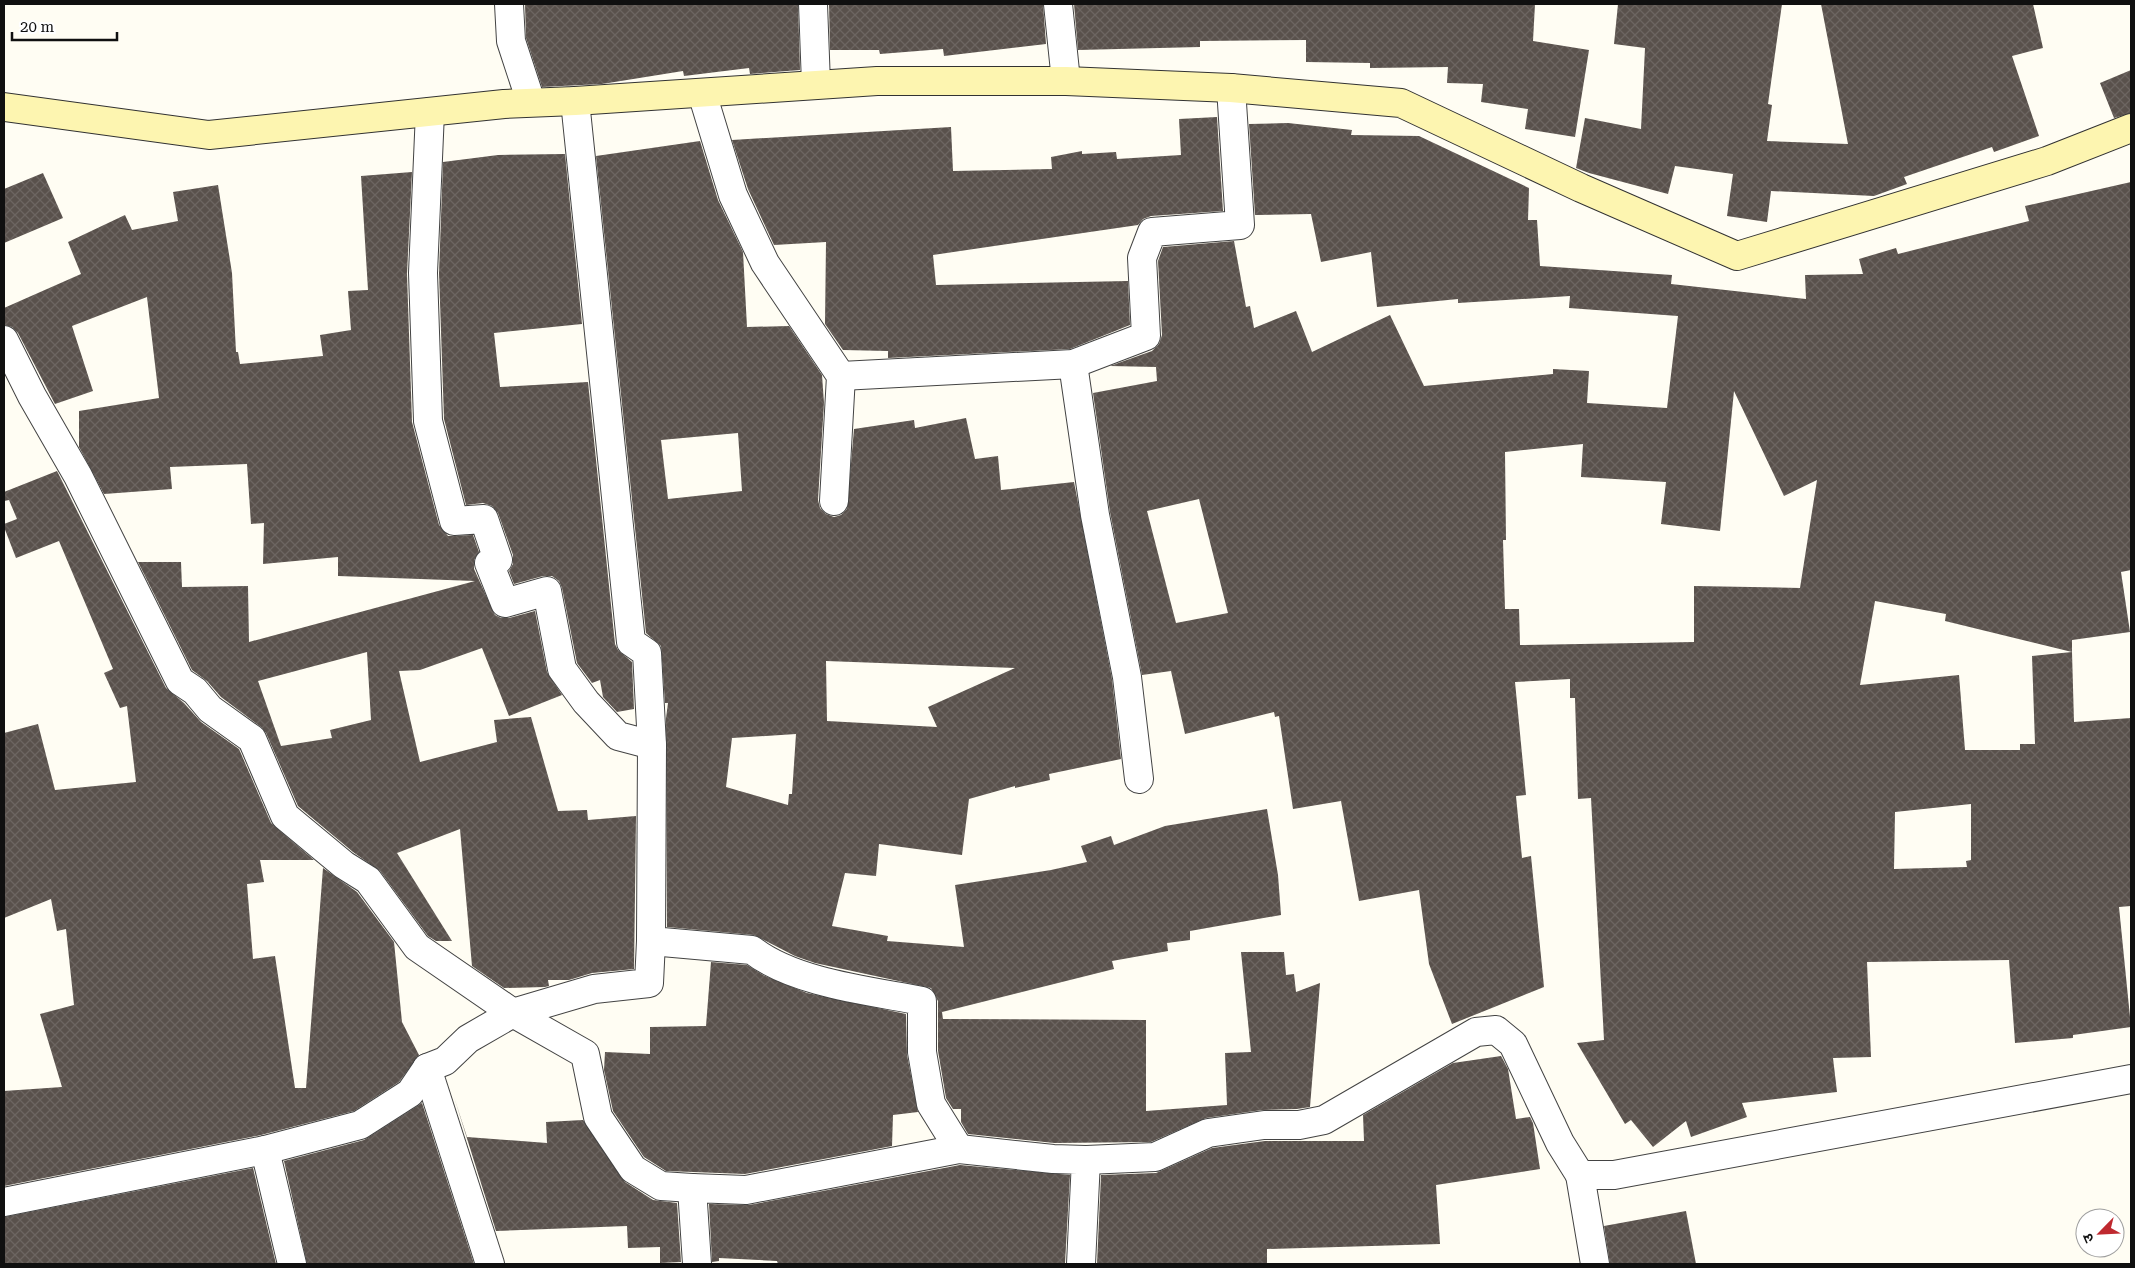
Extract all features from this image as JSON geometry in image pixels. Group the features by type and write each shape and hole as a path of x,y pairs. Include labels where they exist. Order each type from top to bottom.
{"main road":[{"path":"4,107 208,135 531,102 575,101 877,81 1066,80 1231,88 1401,103 1580,188 1737,256 2047,161 2131,128"}],"street":[{"path":"509,4 511,41 531,102"},
{"path":"813,4 816,84"},
{"path":"1058,4 1066,80"},
{"path":"842,376 1073,364 1146,336 1142,258 1152,232 1240,225 1231,88"},
{"path":"702,93 733,195 765,263 842,376 834,501"},
{"path":"4,1202 265,1150 360,1125 410,1093 427,1068 445,1061 468,1039 513,1013 594,989 649,983 652,745 647,653 631,642 575,101"},
{"path":"430,112 423,273 428,421 454,521 484,519 498,560 488,563 505,603 547,591 562,669 586,702 618,736 652,745"},
{"path":"4,340 32,396 78,476 180,681 195,691 210,709 252,738 285,816 344,865 368,880 417,947 513,1013 585,1054 598,1117 633,1169 661,1186 746,1190 959,1148 1053,1159 1086,1160 1155,1157 1208,1133 1264,1125 1299,1125 1324,1120 1476,1032 1496,1030 1513,1044 1560,1143 1580,1176 1595,1264"},
{"path":"1073,364 1095,514 1127,677 1139,780"},
{"path":"651,941 752,950 764,959 824,982 922,1001 922,1052 931,1104 959,1148"},
{"path":"427,1068 490,1264"},
{"path":"1580,1176 1614,1175 2131,1079"},
{"path":"265,1150 292,1264"},
{"path":"1081,1264 1086,1160"},
{"path":"692,1188 697,1264"}],"building":[{"path":"525,4 798,4 800,70 750,74 749,68 684,76 683,71 602,84 542,87 526,38"},
{"path":"829,4 1043,4 1046,44 944,56 943,49 880,54 879,50 830,50"},
{"path":"1074,4 1535,4 1533,41 1589,50 1575,137 1525,129 1528,109 1481,102 1483,84 1447,83 1448,67 1370,68 1370,63 1306,62 1306,40 1200,41 1200,47 1078,50"},
{"path":"1618,4 1782,4 1768,104 1772,105 1767,141 1848,144 1821,4 2033,4 2043,48 2012,56 2039,136 1994,152 1992,147 1904,177 1907,184 1874,196 1771,191 1767,222 1727,216 1733,174 1675,166 1668,194 1589,173 1576,168 1585,118 1641,129 1645,48 1614,44"},
{"path":"2131,70 2131,113 2114,118 2100,83"},
{"path":"1217,117 1223,211 1151,216 1143,219 1138,225 933,255 936,285 1128,281 1130,325 1070,349 888,358 888,351 843,350 825,324 826,242 774,245 748,189 732,140 951,127 953,171 1052,169 1051,157 1082,151 1082,154 1116,152 1117,159 1181,155 1179,119"},
{"path":"1288,123 1352,130 1351,135 1419,136 1529,188 1528,220 1537,220 1540,266 1672,275 1671,284 1806,299 1805,275 1863,274 1859,259 1896,248 1898,254 2029,221 2025,206 2131,182 2131,570 2121,572 2130,632 2072,640 2072,652 2074,722 2131,718 2131,906 2119,907 2131,1027 2073,1035 2073,1038 2015,1043 2009,960 1867,962 1871,1057 1833,1058 1837,1092 1742,1103 1747,1117 1691,1137 1686,1121 1653,1147 1631,1120 1625,1124 1577,1043 1604,1040 1591,798 1578,799 1575,698 1570,698 1570,679 1515,682 1526,795 1516,796 1522,858 1531,856 1544,987 1452,1024 1429,964 1419,890 1359,901 1341,801 1293,809 1279,716 1275,717 1274,712 1185,734 1171,671 1142,675 1110,512 1093,393 1157,381 1156,367 1110,366 1152,351 1159,344 1162,335 1158,261 1163,247 1234,241 1246,307 1250,306 1254,328 1296,311 1312,352 1390,315 1424,386 1553,374 1553,369 1589,371 1587,403 1667,408 1678,316 1569,308 1570,296 1458,303 1458,299 1377,307 1371,252 1321,262 1311,214 1255,215 1249,124","holes":["1734,391 1784,496 1817,480 1800,588 1694,586 1694,642 1520,645 1519,609 1505,609 1503,540 1506,540 1505,452 1583,444 1581,477 1666,482 1661,524 1720,531","1199,499 1228,613 1176,623 1147,511","1875,601 1946,614 1945,621 2072,652 2032,656 2035,744 2020,744 2020,750 1965,750 1959,675 1860,685","1971,804 1971,860 1966,861 1967,867 1894,869 1895,812"]},
{"path":"700,141 718,200 743,252 747,327 789,326 822,375 824,403 818,500 820,508 826,514 834,517 841,515 847,509 854,429 914,420 915,428 966,418 975,459 998,456 1001,490 1074,482 1112,679 1121,759 1049,774 1050,780 1015,788 1015,786 969,799 962,855 879,844 876,876 845,873 832,926 888,936 887,941 964,947 955,885 1051,870 1087,862 1081,846 1111,836 1114,845 1165,826 1267,809 1278,875 1281,915 1190,931 1190,940 1167,943 1168,951 1112,961 1114,969 942,1012 943,1019 1146,1020 1146,1111 1227,1105 1225,1053 1251,1052 1241,952 1284,952 1286,975 1294,974 1296,992 1320,983 1310,1107 1262,1110 1206,1118 1151,1142 1054,1143 968,1134 961,1122 961,1109 953,1109 946,1098 938,1051 938,1001 931,988 815,963 795,956 754,935 667,927 666,718 668,703 665,703 661,646 646,633 596,156","holes":["738,433 742,491 668,499 661,440","826,661 1015,668 928,707 937,727 827,721","796,734 792,794 789,794 788,805 726,787 732,738"]},
{"path":"565,154 582,324 494,333 500,387 588,382 615,644 618,650 632,662 634,709 617,712 603,697 600,680 592,683 577,663 559,581 552,576 543,576 514,584 509,571 513,564 513,555 498,513 492,506 483,503 466,505 444,419 439,273 443,162 498,155"},
{"path":"412,172 407,274 412,422 439,525 448,536 473,535 479,552 474,560 474,569 495,615 501,618 509,618 535,611 547,672 562,695 509,716 482,648 420,670 399,671 420,762 497,742 494,720 531,717 558,811 587,810 588,820 636,816 634,969 592,973 569,980 548,980 549,986 545,987 504,988 472,966 460,829 397,853 452,941 436,941 428,936 380,871 353,852 298,806 266,733 261,727 221,697 207,681 192,670 138,562 181,562 182,587 248,586 249,642 475,581 338,576 338,557 263,564 264,523 251,524 247,464 170,467 172,489 104,494 79,447 79,411 159,398 147,297 72,326 93,391 55,404 18,333 12,327 4,325 4,308 81,274 68,242 125,215 132,230 178,221 173,192 218,185 232,273 236,352 238,352 240,364 323,356 320,335 351,330 348,291 368,290 361,176","holes":["367,652 371,720 330,730 332,738 281,746 258,681"]},
{"path":"43,173 63,218 4,243 4,189"},
{"path":"57,471 166,688 184,703 201,722 239,749 271,823 314,860 260,860 264,882 247,884 253,959 275,956 295,1088 306,1088 323,868 357,892 394,942 402,1022 419,1055 399,1082 354,1111 261,1135 4,1186 4,1091 62,1087 40,1014 74,1005 66,929 57,931 51,899 4,918 4,733 38,724 55,790 136,782 127,706 120,708 104,673 113,669 59,541 16,558 4,527 4,524 17,519 9,500 4,501 4,492"},
{"path":"711,962 747,965 763,975 807,993 906,1014 907,1055 918,1112 893,1115 892,1146 745,1174 666,1171 644,1157 613,1111 604,1070 605,1052 650,1054 650,1027 706,1026"},
{"path":"1501,1056 1508,1069 1516,1119 1530,1117 1533,1123 1540,1169 1436,1185 1440,1244 1267,1249 1267,1264 1097,1264 1101,1175 1156,1173 1212,1148 1265,1141 1364,1141 1363,1115 1453,1063"},
{"path":"454,1097 467,1137 547,1143 546,1122 583,1120 625,1182 653,1200 677,1203 681,1262 660,1263 660,1247 628,1248 627,1226 496,1231"},
{"path":"422,1103 474,1264 307,1264 284,1161 364,1140"},
{"path":"960,1165 1070,1175 1065,1263 778,1264 777,1261 719,1258 719,1261 712,1262 709,1204 749,1205"},
{"path":"253,1168 276,1264 4,1264 4,1217"},
{"path":"1686,1211 1696,1264 1610,1264 1604,1226"}]}
